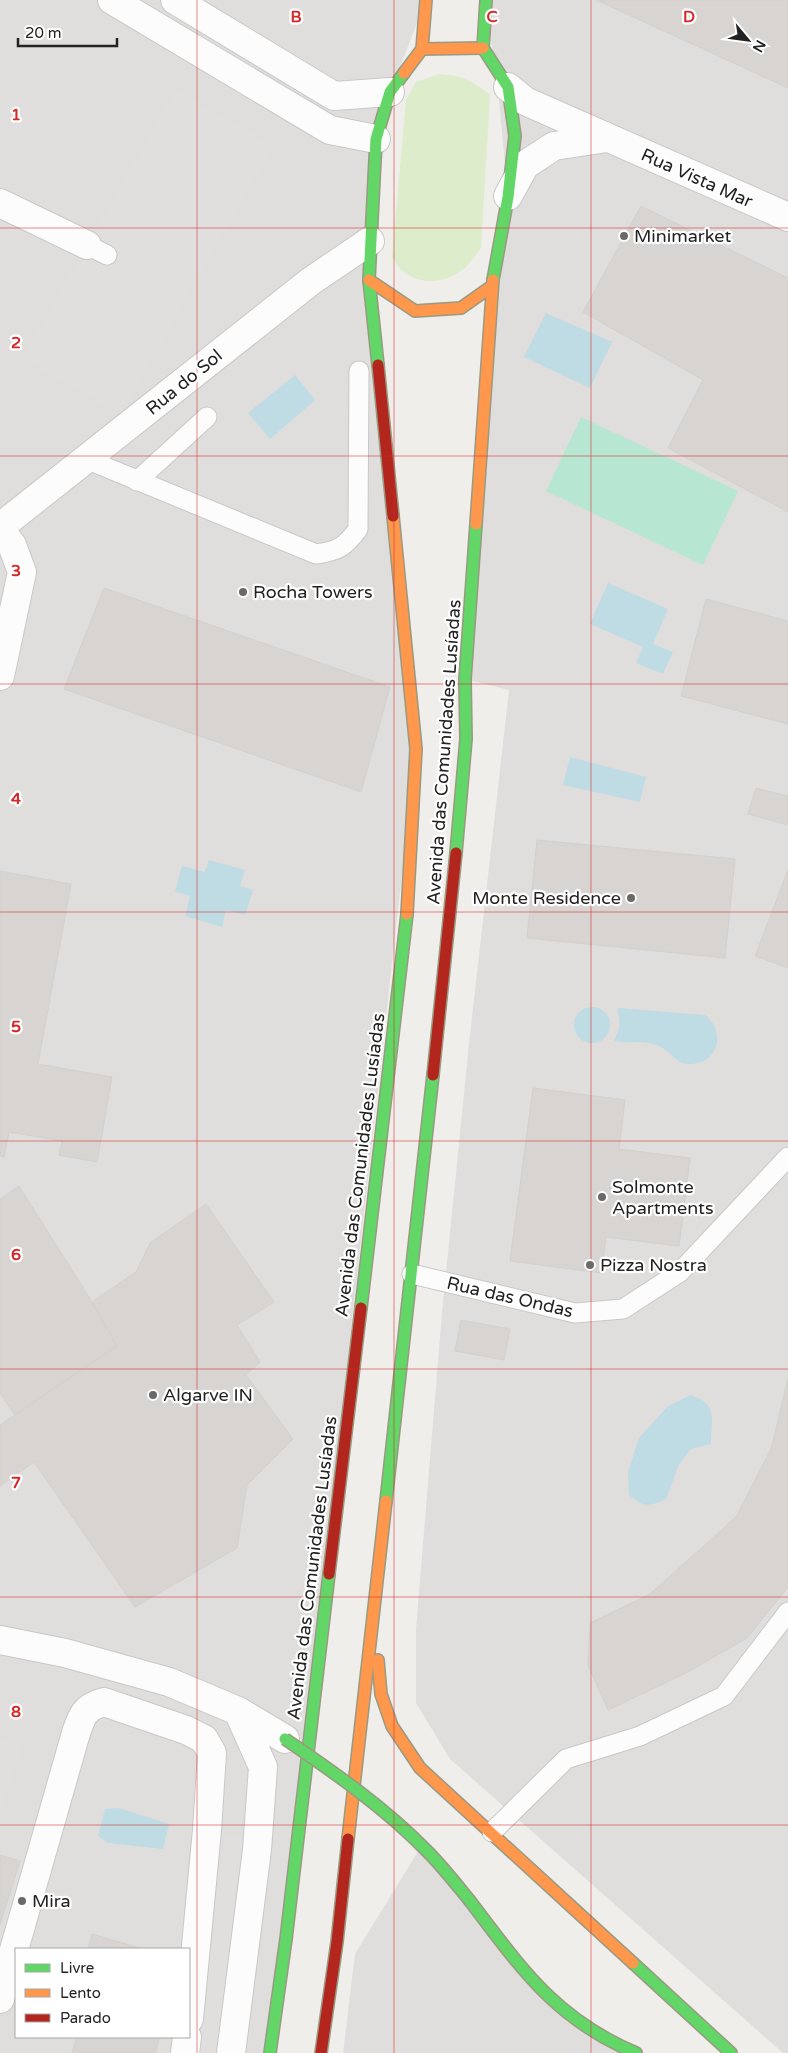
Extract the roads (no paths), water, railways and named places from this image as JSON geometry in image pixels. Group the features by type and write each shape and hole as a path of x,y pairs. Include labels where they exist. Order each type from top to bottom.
{"main road":[{"path":"426,0 422,49 483,48 486,0"},
{"name":"Avenida das Comunidades Lusíadas","path":"321,2053 337,1942 372,1614 449,936 466,739 465,679 492,286 508,197 515,136 508,87 483,48"},
{"name":"Avenida das Comunidades Lusíadas","path":"270,2053 286,1939 407,921 416,758 369,274 376,139 390,92 422,49"},
{"path":"369,274 415,311 461,308 492,286"},
{"path":"372,1614 381,1694 392,1726 420,1768 731,2053"},
{"path":"284,1739 338,1774 422,1845 470,1901 528,1977 561,2008 614,2045 636,2053"}],"street":[{"path":"112,0 330,130 376,139"},
{"path":"174,0 334,96 390,92"},
{"name":"Rua Vista Mar","path":"508,87 525,101 788,218"},
{"path":"508,197 525,165 554,146 606,138"},
{"path":"0,203 97,250"},
{"name":"Rua do Sol","path":"0,676 22,572 12,545 0,528 311,281 370,240"},
{"path":"311,281 369,274"},
{"path":"0,1640 65,1653 169,1682 238,1710 284,1739"},
{"path":"1,1994 76,1733 82,1716 92,1705 104,1702 186,1730 204,1739 212,1753 207,1830 190,2008"},
{"path":"231,2053 257,1850 263,1767 238,1710"},
{"path":"185,2053 187,2038"}],"lane":[{"path":"86,459 316,554 334,552 348,543 358,529 359,371"},
{"path":"137,481 207,418"},
{"name":"Rua das Ondas","path":"412,1274 575,1314 623,1309 680,1272 788,1157"},
{"path":"492,1832 566,1759 640,1736 724,1696 788,1612"}],"water":[{"path":"546,313 612,342 590,388 524,357"},
{"path":"295,375 315,400 270,439 248,413"},
{"path":"608,583 668,609 653,644 673,652 663,674 636,663 643,647 590,624"},
{"path":"570,757 646,777 640,802 563,785"},
{"path":"209,860 245,870 240,886 253,890 245,915 226,910 222,927 185,916 190,896 175,892 182,866 205,872"},
{"path":"592,1007 599,1008 605,1012 609,1018 609,1032 605,1038 599,1042 592,1043 585,1042 579,1038 575,1032 574,1025 575,1018 579,1012 585,1008"},
{"path":"619,1008 705,1015 716,1029 716,1045 708,1058 701,1062 686,1064 653,1044 614,1041 619,1026 617,1010"},
{"path":"690,1395 706,1403 709,1408 712,1419 711,1444 691,1449 679,1464 666,1499 651,1504 643,1504 629,1495 628,1472 639,1438 667,1407"},
{"path":"119,1808 169,1824 163,1849 108,1843 98,1836 105,1809"}],"place":[{"name":"Minimarket","path":"624,236"},
{"name":"Rocha Towers","path":"243,592"},
{"name":"Monte Residence","path":"631,898"},
{"name":"Solmonte Apartments","path":"602,1197"},
{"name":"Pizza Nostra","path":"590,1265"},
{"name":"Algarve IN","path":"153,1395"},
{"name":"Mira","path":"22,1901"}]}
